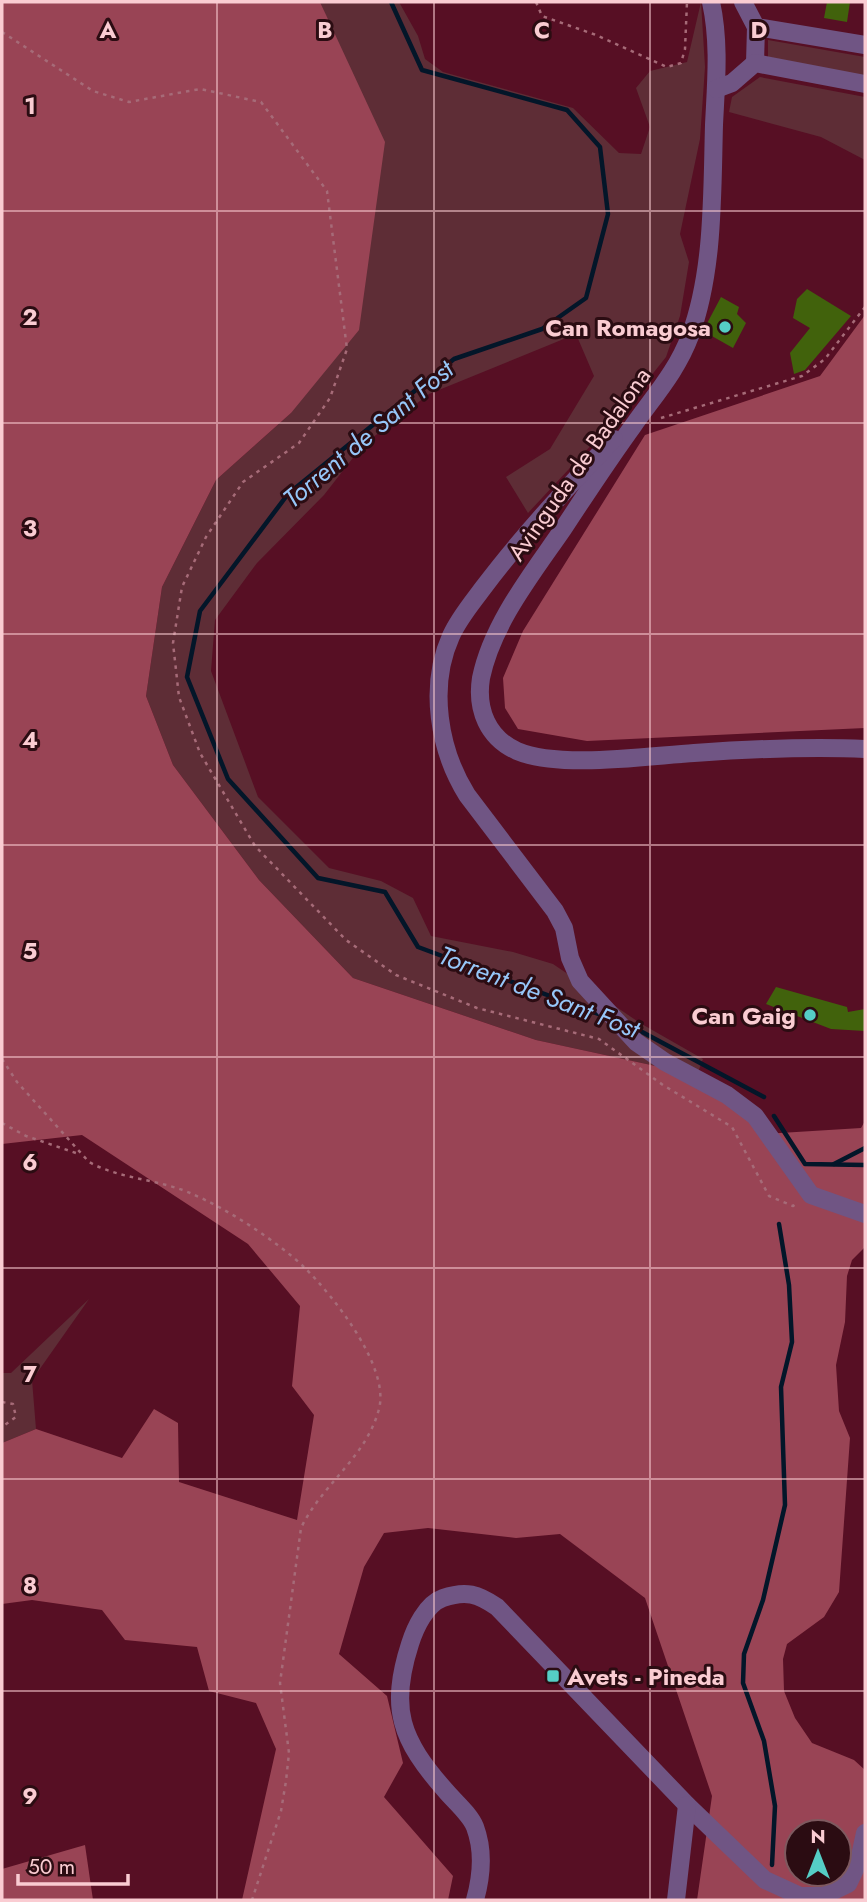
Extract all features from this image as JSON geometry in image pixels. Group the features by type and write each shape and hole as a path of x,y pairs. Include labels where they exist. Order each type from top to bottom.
{"street":[{"path":"711,2 745,5 756,27 755,63 732,82 716,89"},
{"name":"Avinguda de Badalona","path":"711,2 717,35 716,89 707,252 697,316 669,379 634,425 526,583 491,647 480,692 485,723 495,738 520,753 563,759 788,748 865,749"},
{"path":"756,27 865,45"},
{"path":"755,63 865,84"},
{"path":"634,425 613,439 542,516 461,618 444,654 440,708 443,743 456,777 467,795 555,911 564,928 570,958 580,981 645,1051 727,1095 755,1116 811,1195 865,1214"},
{"path":"475,1900 483,1854 474,1824 422,1764 399,1715 401,1673 416,1625 438,1599 457,1593 476,1593 497,1607 687,1805 765,1880 800,1896 824,1896 848,1884 859,1861 865,1833"},
{"path":"676,1900 687,1805"}],"path":[{"path":"536,2 542,16 596,34 667,67 681,63 685,49 687,2"},
{"path":"2,32 93,91 129,102 200,89 261,102 327,191 347,349 330,398 299,443 243,482 206,537 182,587 173,643 179,697 200,753 255,846 346,940 396,975 477,1008 599,1039 663,1085 732,1127 769,1196 793,1206 811,1195"},
{"path":"660,418 802,376 825,359 865,307"},
{"path":"2,1059 17,1083 80,1153 101,1169 152,1180 193,1194 231,1213 304,1267 333,1301 374,1363 380,1387 378,1413 368,1436 354,1459 313,1504 302,1528 280,1683 289,1753 286,1781 281,1811 252,1900"},
{"path":"2,1123 59,1149 80,1153"},
{"path":"2,1402 13,1404 16,1417 2,1427"}],"shaded area":[{"path":"2,2 320,2 385,142 359,330 291,413 216,480 162,587 146,696 173,765 259,880 353,978 536,1040 697,1075 764,1134 861,1128 865,1121 865,1247 852,1260 847,1276 845,1322 836,1365 839,1411 850,1438 839,1592 824,1617 787,1644 783,1659 784,1691 795,1718 812,1743 854,1760 865,1770 865,1900 697,1900 712,1796 645,1598 560,1534 516,1538 428,1528 384,1533 364,1567 339,1654 387,1696 403,1763 384,1797 453,1876 448,1900 242,1900 276,1749 256,1703 209,1691 197,1647 125,1640 102,1610 32,1600 2,1604 2,1443 36,1429 122,1458 154,1409 178,1423 179,1482 297,1520 314,1415 292,1386 300,1306 248,1244 82,1135 2,1144"},
{"path":"320,2 399,2 418,36 425,59 443,72 573,108 619,153 641,154 650,127 636,88 650,71 687,62 701,2 705,67 700,139 680,234 689,262 680,316 666,357 623,411 528,513 506,477 550,449 594,376 576,334 429,394 363,445 324,495 257,563 215,620 211,671 258,797 329,868 381,881 413,898 431,936 513,952 553,964 640,1023 703,1059 697,1075 536,1040 353,978 259,880 173,765 146,696 162,587 216,480 291,413 344,58"},
{"path":"768,40 865,57 865,76 768,57"},
{"path":"760,77 865,97 865,160 821,137 729,112 732,97"},
{"path":"865,315 865,728 587,741 518,729 505,708 503,678 523,631 645,435 820,376"},
{"path":"89,1299 32,1380 36,1429 2,1443 2,1373 11,1373"},
{"path":"85,1845 93,1900 2,1900 2,1869"}],"building":[{"path":"827,2 850,2 847,22 824,18"},
{"path":"807,289 851,316 805,370 794,374 790,353 810,328 793,318 797,299"},
{"name":"Can Romagosa","path":"721,297 739,307 737,314 746,323 733,348 703,331"},
{"path":"776,987 847,1007 848,1012 865,1009 865,1031 831,1029 766,1004"}],"waterway":[{"name":"Torrent de Sant Fost","path":"391,2 422,70 567,110 600,147 608,214 586,298 542,329 454,359 288,494 200,611 187,677 228,779 318,878 385,892 418,947 601,1015"},
{"name":"Torrent de Sant Fost","path":"629,1025 764,1097"},
{"name":"Torrent de Sant Fost","path":"774,1116 805,1164 865,1165"},
{"path":"834,1164 865,1148"},
{"path":"772,1865 775,1806 764,1741 743,1683 744,1654 763,1600 785,1505 781,1387 792,1342 789,1285 779,1224"}],"place":[{"name":"Can Romagosa","path":"725,327"},
{"name":"Can Gaig","path":"810,1015"},
{"name":"Avets - Pineda","path":"553,1676"}]}
